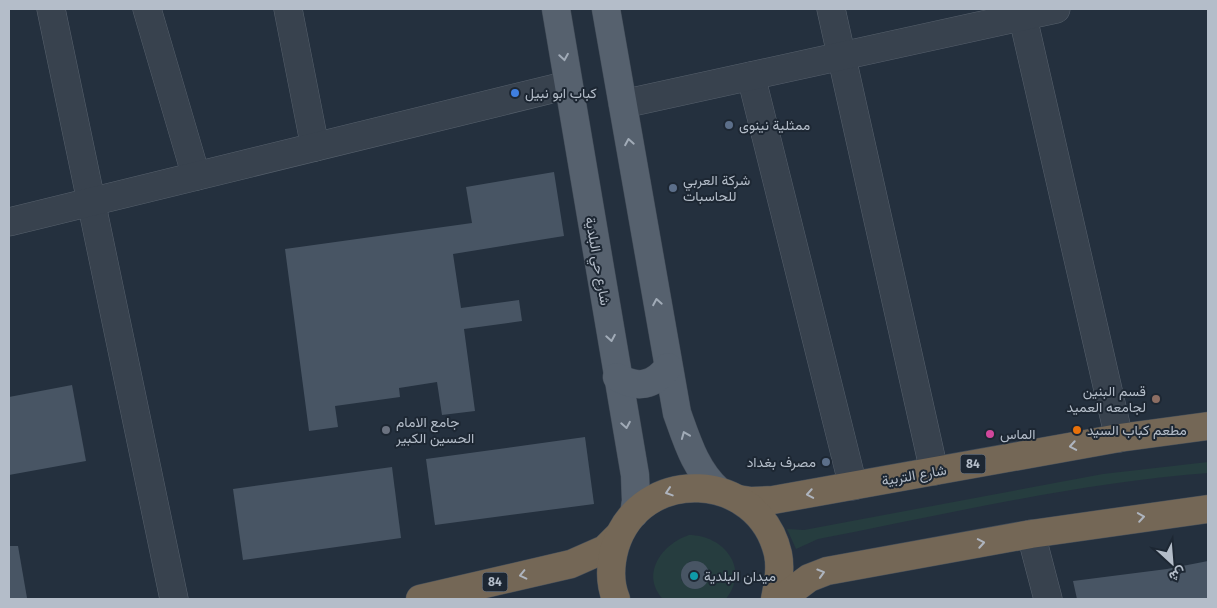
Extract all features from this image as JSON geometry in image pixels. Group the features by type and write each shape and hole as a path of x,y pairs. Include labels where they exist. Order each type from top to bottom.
{"highway":[{"name":"شارع التربية","path":"729,495 751,501 773,500 1119,438 1208,426"},
{"name":"84","path":"420,599 571,564 605,548 647,502 680,488 697,487 729,495"},
{"path":"729,495 757,514 773,540 778,554 779,578 775,599"},
{"path":"781,599 809,578 827,571 1031,534 1208,509"},
{"path":"616,599 612,588 611,561 626,524"}],"main road":[{"name":"شارع حي البلدية","path":"556,9 635,475 636,501 626,524"},
{"path":"606,9 677,413 703,474 729,495"},
{"path":"617,377 627,383 639,385 651,383 661,376 668,367"}],"street":[{"path":"51,9 174,599"},
{"path":"147,9 196,176"},
{"path":"288,9 315,147"},
{"path":"831,9 934,471"},
{"path":"623,104 842,56 1022,12 1056,9"},
{"path":"1022,12 1119,438"},
{"path":"750,76 853,486"},
{"path":"9,222 568,85"},
{"path":"1031,534 1048,599"}],"green space":[{"path":"1208,462 1208,473 1110,484 1012,500 818,539 796,549 787,529 804,530 1103,474"},
{"path":"689,535 701,536 713,541 730,555 736,576 733,587 726,599 663,599 656,589 654,570 657,561 663,553 679,539","holes":["690,561 702,563 708,572 707,580 701,587 690,588 681,580 682,569"]}],"building":[{"path":"554,172 564,236 453,254 461,308 519,300 522,321 464,329 475,411 442,415 437,382 399,388 400,397 335,406 338,427 309,431 285,249 472,223 466,187"},
{"path":"72,385 86,461 9,475 9,397"},
{"path":"585,437 594,504 435,525 426,459"},
{"path":"392,467 401,538 243,560 233,489"},
{"path":"9,546 18,546 27,598 9,599"},
{"name":"ميدان البلدية","path":"695,561 705,565 709,575 705,585 695,589 685,585 681,575 685,565"},
{"path":"1208,561 1208,599 1077,599 1073,581 1167,569"}],"place":[{"name":"كباب ابو نبيل","path":"515,93"},
{"name":"ممثلية نينوى","path":"729,125"},
{"name":"شركة العربي للحاسبات","path":"673,188"},
{"name":"قسم البنين لجامعه العميد","path":"1156,399"},
{"name":"جامع الامام الحسين الكبير","path":"386,430"},
{"name":"مطعم كباب السيد","path":"1077,430"},
{"name":"الماس","path":"990,434"},
{"name":"مصرف بغداد","path":"826,462"},
{"name":"ميدان البلدية","path":"694,576"}]}
